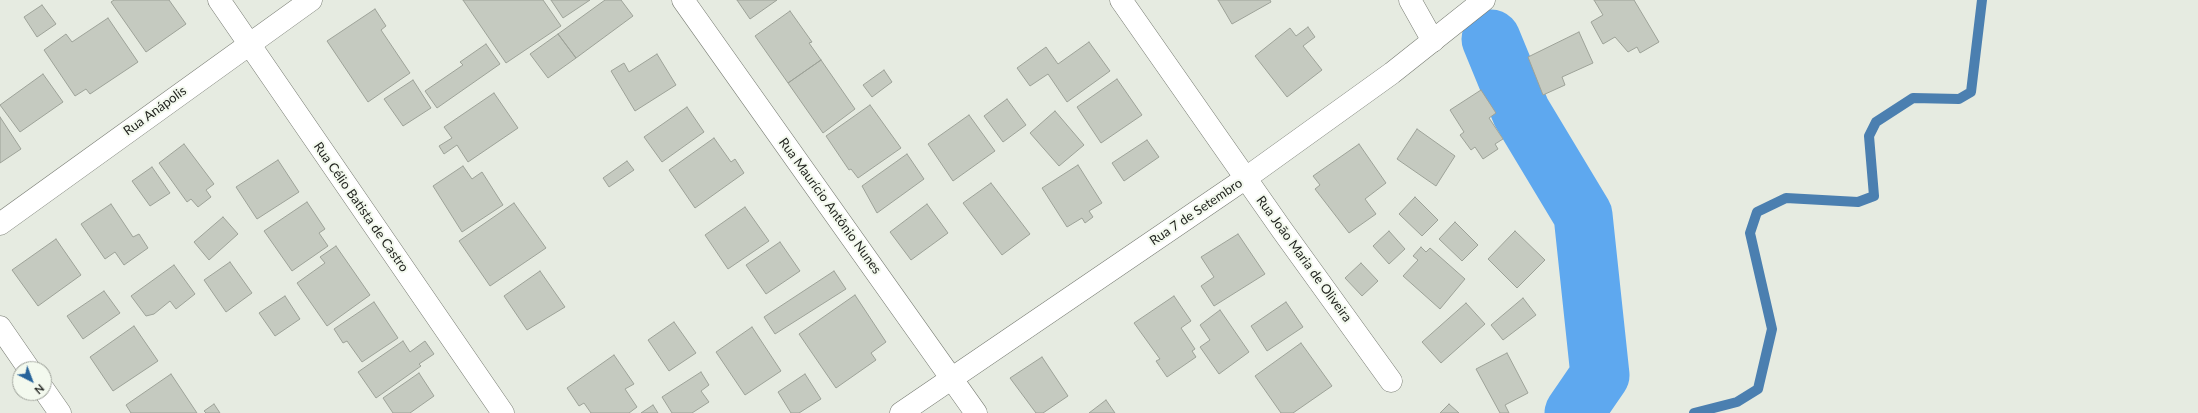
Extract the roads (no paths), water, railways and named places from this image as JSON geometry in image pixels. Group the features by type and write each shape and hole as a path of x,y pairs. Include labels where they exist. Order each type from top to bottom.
{"street":[{"name":"Rua Célio Batista de Castro","path":"219,0 503,413"},
{"name":"Rua Anápolis","path":"0,224 311,0"},
{"name":"Rua Maurício Antônio Nunes","path":"683,0 976,413"},
{"name":"Rua João Maria de Oliveira","path":"1121,0 1391,381"},
{"path":"1410,0 1434,41"},
{"name":"Rua 7 de Setembro","path":"901,413 1246,178 1434,41 1484,0"},
{"path":"0,327 23,361"},
{"path":"52,401 60,413"}],"waterway":[{"path":"1694,413 1737,402 1758,389 1772,329 1750,233 1757,212 1786,198 1858,202 1874,196 1869,136 1876,122 1913,98 1959,99 1971,92 1982,0"},
{"path":"1491,39 1521,112 1583,215 1600,375 1574,413"}]}
